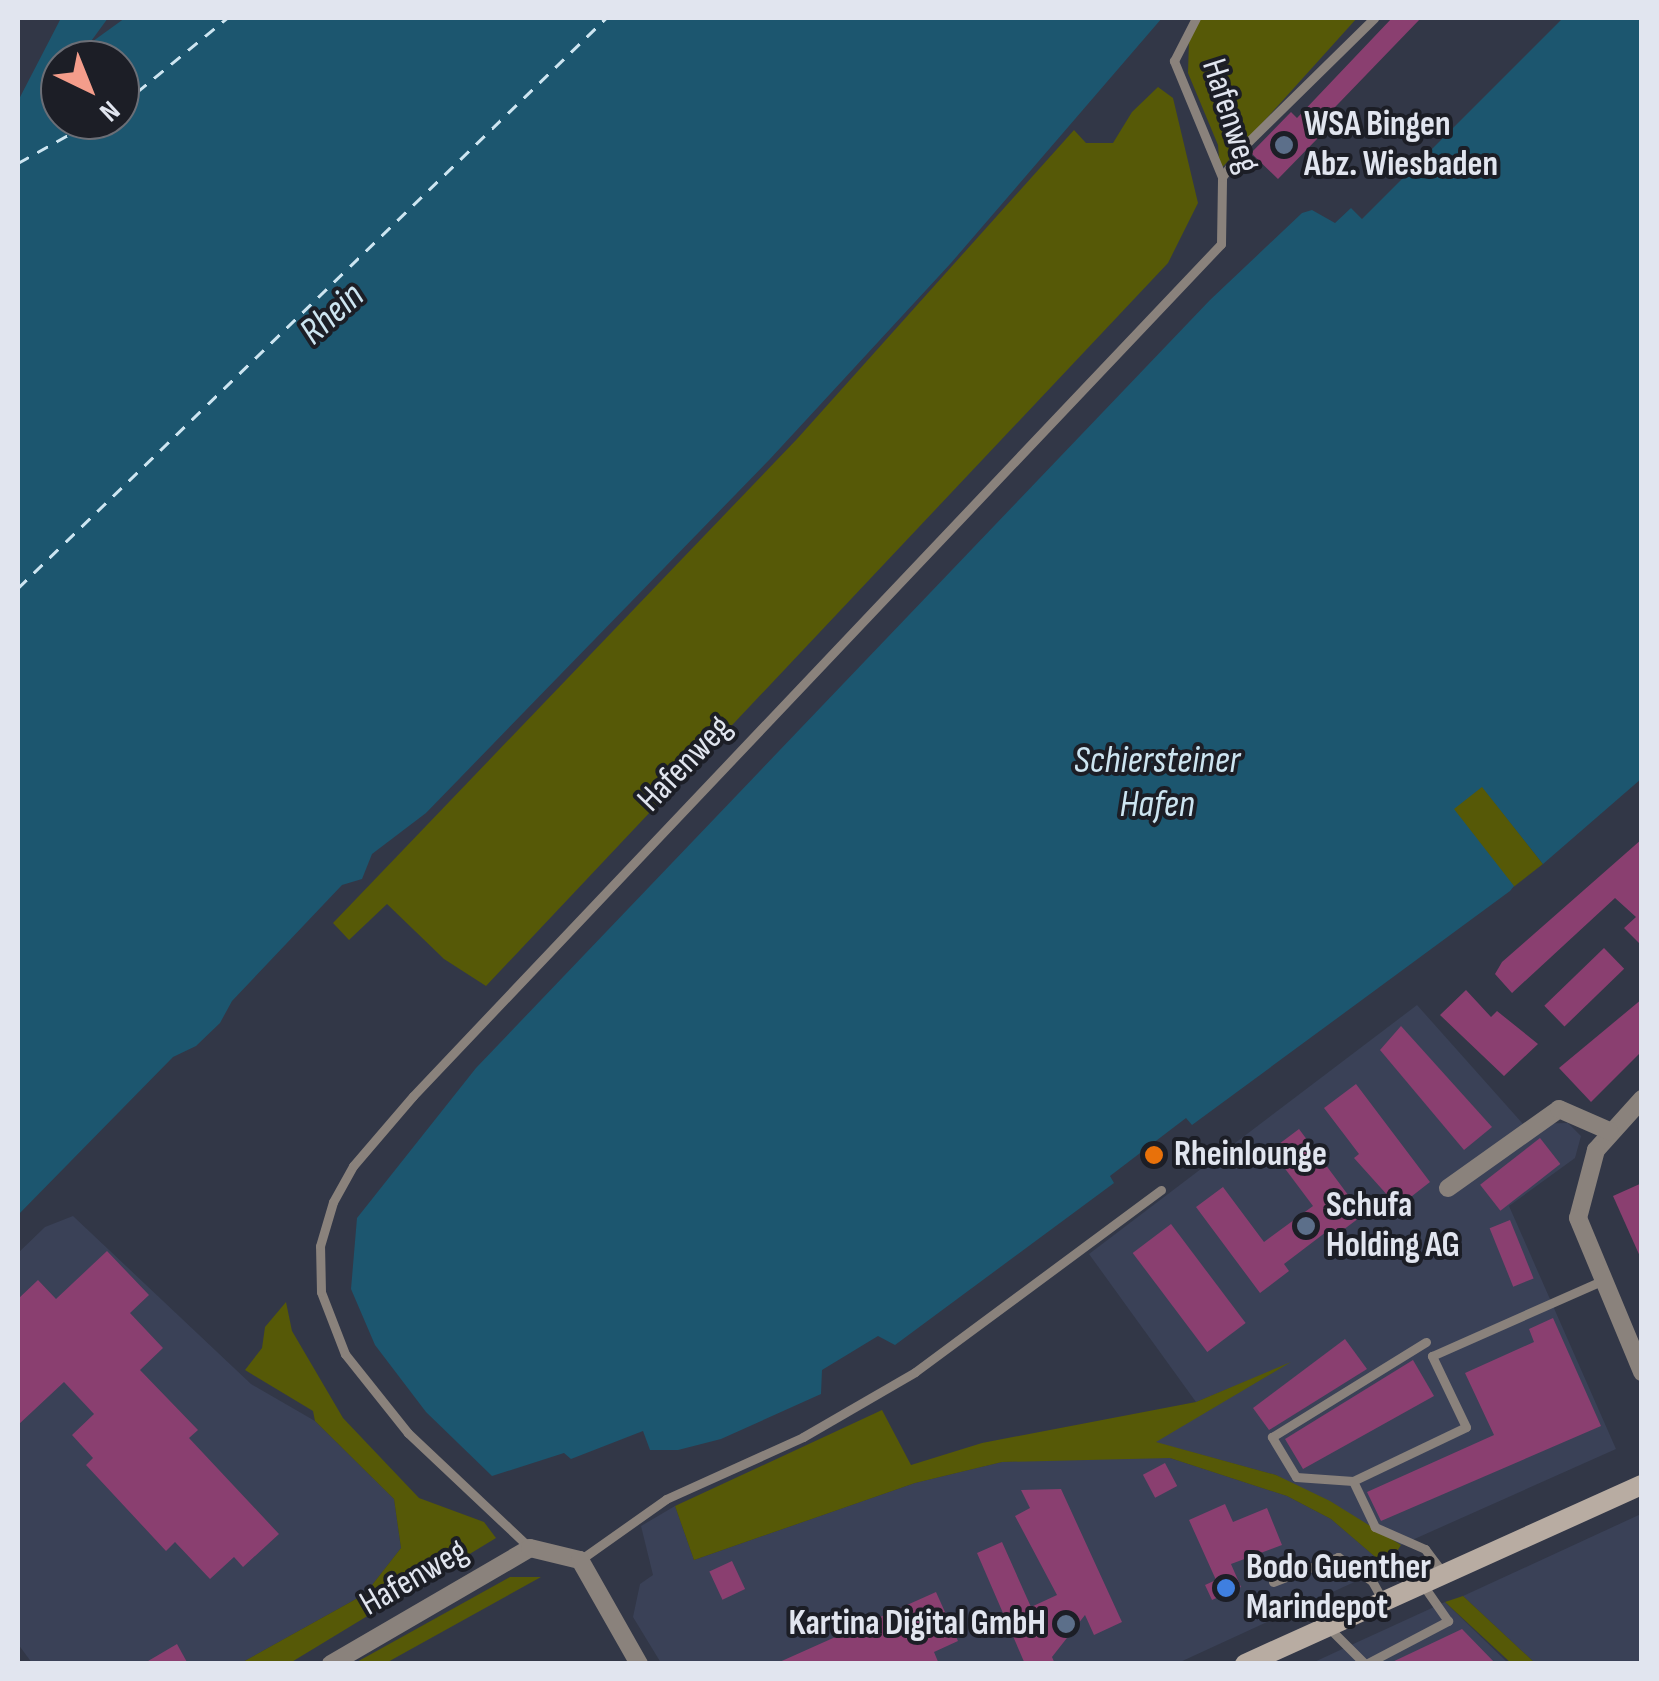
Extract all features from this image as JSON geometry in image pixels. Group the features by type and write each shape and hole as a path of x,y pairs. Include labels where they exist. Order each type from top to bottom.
{"main road":[{"path":"1245,1664 1642,1485"}],"street":[{"path":"1642,1099 1609,1131 1585,1173 1578,1218 1642,1372"},
{"path":"1448,1188 1559,1109 1609,1131"},
{"name":"Hafenweg","path":"331,1664 530,1548 580,1560"},
{"path":"580,1560 640,1664"}],"lane":[{"name":"Hafenweg","path":"530,1548 408,1433 345,1354 321,1292 320,1246 333,1202 353,1166 413,1096 1201,271 1221,244 1222,177 1174,61 1196,18"},
{"path":"1222,177 1248,142 1374,18"},
{"path":"580,1560 666,1499 804,1437 915,1372 1161,1190"},
{"path":"1426,1342 1272,1437 1296,1477 1354,1481 1466,1427 1432,1356 1601,1281"},
{"path":"1354,1481 1375,1527 1425,1548 1443,1573"},
{"path":"1273,1582 1338,1557 1372,1581 1384,1600"},
{"path":"1328,1626 1366,1664 1448,1621 1422,1583"}],"shaded area":[{"path":"1201,18 1357,18 1220,170 1218,145 1188,73 1189,39"},
{"path":"1158,87 1173,98 1198,203 1168,263 486,986 444,959 387,904 349,940 333,923 797,439 1074,130 1086,143 1113,143 1132,112"},
{"path":"1482,786 1543,864 1514,887 1453,809"},
{"path":"1417,1005 1523,1124 1568,1123 1581,1136 1575,1158 1509,1206 1616,1449 1401,1545 1276,1475 1154,1442 1282,1367 1196,1402 1089,1254"},
{"path":"73,1216 251,1384 315,1421 394,1499 401,1548 365,1594 241,1663 32,1663 18,1644 18,1253 45,1227"},
{"path":"286,1302 292,1331 343,1418 419,1498 484,1522 496,1538 290,1663 241,1663 365,1594 401,1548 394,1499 315,1421 313,1411 245,1370 262,1348 265,1327"},
{"path":"1291,1362 1156,1442 1276,1475 1330,1501 1401,1545 1387,1567 1331,1519 1287,1496 1170,1458 1002,1462 915,1483 694,1560 675,1506 882,1410 911,1465 982,1443 1196,1402"},
{"path":"1093,1456 1170,1458 1287,1496 1331,1519 1387,1567 1178,1663 661,1663 633,1617 640,1584 653,1575 641,1526 675,1506 694,1560 915,1483 1002,1462"},
{"path":"1641,1514 1641,1663 1535,1663 1463,1596"},
{"path":"510,1577 541,1577 386,1663 355,1663"},
{"path":"1463,1596 1535,1663 1511,1663 1445,1602"},
{"path":"1445,1602 1508,1663 1310,1664 1338,1651"}],"water":[{"path":"61,18 108,18 92,40 50,40"},
{"name":"Rhein","path":"125,18 1162,18 951,263 770,459 426,813 372,854 362,879 342,885 232,1001 220,1023 196,1046 173,1057 18,1215 18,101 40,59 40,140 140,140 140,40 95,40"},
{"name":"Schiersteiner Hafen","path":"1563,18 1641,18 1641,779 1543,864 1482,787 1454,809 1514,886 1510,891 1192,1125 1186,1118 1110,1176 1114,1183 895,1345 878,1336 822,1370 821,1394 721,1439 678,1450 650,1450 643,1431 571,1459 564,1453 492,1476 426,1412 375,1345 351,1289 357,1218 476,1068 1210,300 1302,213 1312,210 1335,223 1351,208 1362,219"}],"building":[{"path":"1392,18 1421,18 1311,132 1318,138 1278,179 1251,153 1291,112 1297,118"},
{"path":"1642,839 1642,946 1624,928 1636,917 1615,898 1512,993 1495,974 1502,962"},
{"path":"1604,948 1624,969 1564,1027 1544,1006"},
{"path":"1466,990 1491,1017 1497,1011 1538,1044 1504,1076 1440,1015"},
{"path":"1642,999 1642,1051 1591,1102 1559,1068"},
{"path":"1401,1026 1492,1127 1464,1150 1380,1050"},
{"path":"1356,1084 1430,1182 1398,1207 1354,1158 1359,1154 1324,1108"},
{"path":"1299,1129 1363,1215 1335,1236 1330,1229 1284,1264 1289,1271 1260,1293 1196,1207 1223,1187 1264,1242 1313,1206 1271,1150"},
{"path":"1540,1138 1560,1164 1500,1211 1480,1185"},
{"path":"1642,1183 1642,1261 1613,1196"},
{"path":"1510,1220 1534,1278 1513,1287 1490,1228"},
{"path":"1171,1224 1246,1323 1207,1352 1133,1253"},
{"path":"107,1251 149,1295 130,1313 163,1348 140,1370 198,1430 189,1438 279,1534 243,1567 234,1557 210,1579 175,1542 166,1551 86,1465 93,1458 72,1435 94,1414 64,1382 18,1425 18,1299 38,1280 56,1299"},
{"path":"1553,1318 1601,1426 1381,1521 1367,1492 1494,1435 1465,1373 1534,1342 1529,1329"},
{"path":"1345,1339 1367,1369 1269,1430 1253,1408"},
{"path":"1413,1360 1434,1396 1303,1469 1285,1439"},
{"path":"1165,1463 1177,1486 1155,1498 1143,1475"},
{"path":"1061,1489 1122,1622 1094,1635 1085,1615 1052,1657 1055,1664 1025,1664 977,1553 1002,1542 1031,1607 1057,1595 1015,1516 1030,1508 1021,1490"},
{"path":"1225,1504 1233,1522 1267,1508 1282,1545 1231,1564 1241,1587 1212,1600 1205,1585 1216,1580 1189,1520"},
{"path":"732,1561 745,1589 722,1600 709,1572"},
{"path":"936,1592 958,1641 934,1652 939,1664 775,1664"},
{"path":"1462,1629 1496,1664 1388,1664"},
{"path":"177,1644 188,1664 143,1664"}],"ferry route":[{"path":"140,90 227,18"},
{"path":"18,588 606,18"},
{"path":"18,163 59,140"}],"place":[{"name":"WSA Bingen Abz. Wiesbaden","path":"1284,145"},
{"name":"Rheinlounge","path":"1154,1155"},
{"name":"Schufa Holding AG","path":"1306,1226"},
{"name":"Bodo Guenther Marindepot","path":"1226,1588"},
{"name":"Kartina Digital GmbH","path":"1066,1624"}]}
